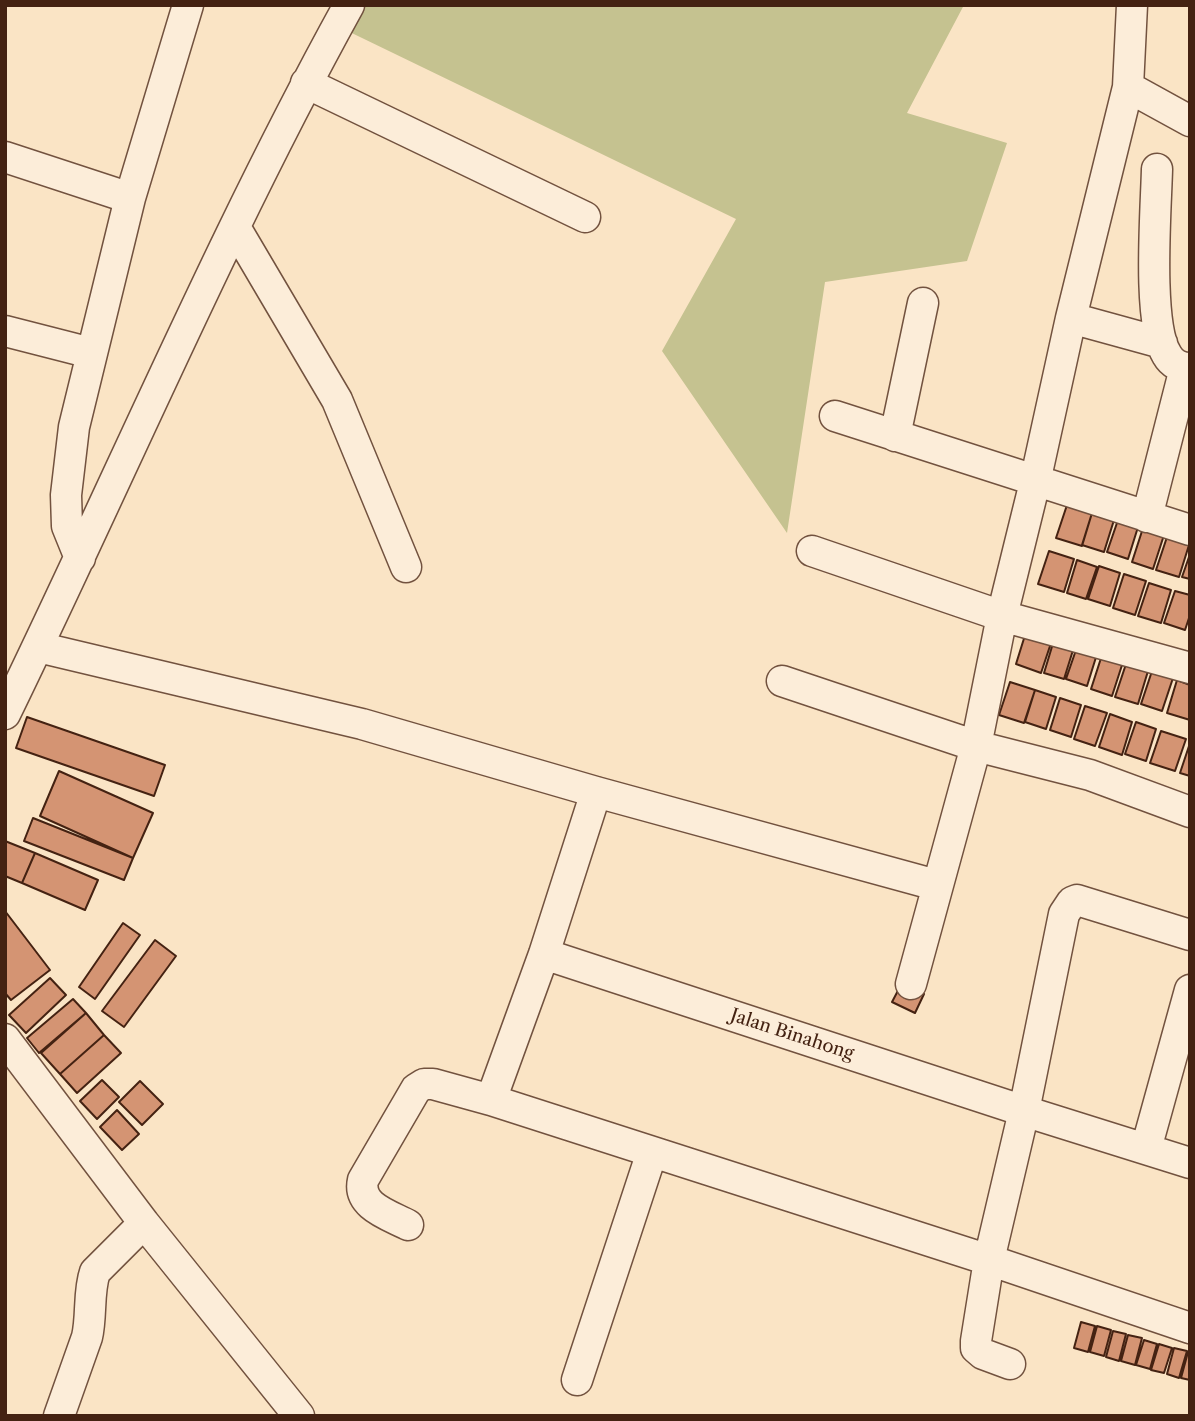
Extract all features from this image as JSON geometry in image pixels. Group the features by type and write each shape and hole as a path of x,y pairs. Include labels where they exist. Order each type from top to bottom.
{"street":[{"path":"80,558 66,526 66,495 74,427 130,198 188,5"},
{"path":"5,713 235,227 306,83 349,5"},
{"path":"911,984 976,746 1002,616 1128,87 1132,5"},
{"path":"306,83 585,217"},
{"path":"1128,87 1190,121"},
{"path":"5,157 130,198"},
{"path":"1147,517 1187,368 1174,363 1166,355 1157,320 1157,169"},
{"path":"235,227 337,400 406,567"},
{"path":"895,436 923,303"},
{"path":"1071,318 1162,343"},
{"path":"5,331 91,353"},
{"path":"835,416 1190,530"},
{"path":"812,551 1002,616 1190,668"},
{"path":"37,647 362,724 596,792 936,885"},
{"path":"782,681 976,746 1090,775 1190,813"},
{"path":"491,1100 552,957 596,792"},
{"path":"1010,1364 983,1354 976,1348 989,1259 1024,1111 1064,914 1072,902 1077,901 1190,935"},
{"name":"Jalan Binahong","path":"552,957 1190,1163"},
{"path":"1146,1149 1190,990"},
{"path":"5,1039 144,1223 299,1416"},
{"path":"408,1225 367,1202 361,1193 361,1186 416,1089 424,1084 433,1084 491,1100 989,1259 1190,1328"},
{"path":"577,1380 652,1152"},
{"path":"59,1416 87,1337 91,1283 95,1272 144,1223"}],"shaded area":[{"path":"338,5 964,5 907,113 1007,143 967,261 825,282 787,533 662,351 736,219 329,22"}],"building":[{"path":"1067,505 1092,513 1082,546 1056,538"},
{"path":"1092,513 1114,520 1104,552 1082,545"},
{"path":"1118,520 1138,527 1128,559 1107,552"},
{"path":"1143,528 1164,535 1153,569 1132,562"},
{"path":"1167,537 1189,545 1179,577 1156,570"},
{"path":"1049,551 1074,559 1064,592 1038,584"},
{"path":"1190,554 1190,579 1182,577"},
{"path":"1077,560 1097,567 1086,599 1067,593"},
{"path":"1099,566 1120,573 1110,606 1088,599"},
{"path":"1124,574 1146,581 1135,615 1113,608"},
{"path":"1149,583 1171,590 1161,623 1138,616"},
{"path":"1175,591 1190,595 1190,615 1185,630 1164,623"},
{"path":"1026,632 1052,640 1041,673 1016,664"},
{"path":"1054,640 1074,647 1064,679 1044,673"},
{"path":"1077,647 1097,654 1087,686 1066,679"},
{"path":"1102,655 1123,662 1112,696 1091,689"},
{"path":"1126,664 1148,671 1138,704 1115,697"},
{"path":"1152,671 1173,678 1162,711 1141,704"},
{"path":"1177,680 1190,685 1190,720 1167,713"},
{"path":"1010,682 1035,690 1024,723 999,715"},
{"path":"1035,690 1056,697 1046,729 1025,722"},
{"path":"1060,698 1081,705 1071,737 1050,730"},
{"path":"1085,706 1107,713 1095,746 1074,739"},
{"path":"1110,714 1132,722 1122,755 1099,747"},
{"path":"27,717 165,765 154,796 16,748"},
{"path":"1136,722 1156,729 1146,761 1125,754"},
{"path":"1161,731 1186,739 1175,771 1150,763"},
{"path":"1190,743 1190,776 1180,773"},
{"path":"59,771 153,813 133,858 40,816"},
{"path":"33,818 133,858 124,880 24,841"},
{"path":"5,841 35,853 22,883 5,876"},
{"path":"35,853 98,880 85,910 22,883"},
{"path":"5,911 50,970 11,1000 5,993"},
{"path":"123,923 140,935 95,999 79,987"},
{"path":"155,940 176,956 124,1027 102,1011"},
{"path":"50,978 66,995 26,1033 9,1015"},
{"path":"902,983 924,994 915,1013 892,1002"},
{"path":"73,999 86,1013 39,1053 27,1038"},
{"path":"86,1013 104,1035 60,1074 41,1053"},
{"path":"104,1035 121,1053 77,1093 60,1074"},
{"path":"102,1080 119,1097 97,1119 80,1101"},
{"path":"140,1081 163,1104 142,1125 119,1102"},
{"path":"117,1110 139,1134 122,1150 100,1127"},
{"path":"1081,1322 1095,1326 1088,1352 1074,1348"},
{"path":"1097,1326 1111,1330 1104,1356 1090,1352"},
{"path":"1113,1331 1126,1334 1119,1361 1106,1357"},
{"path":"1128,1335 1142,1338 1135,1365 1121,1361"},
{"path":"1144,1340 1157,1344 1150,1369 1136,1365"},
{"path":"1159,1344 1172,1348 1164,1373 1151,1370"},
{"path":"1174,1348 1187,1351 1179,1378 1167,1374"},
{"path":"1188,1352 1190,1353 1190,1380 1181,1378"}]}
